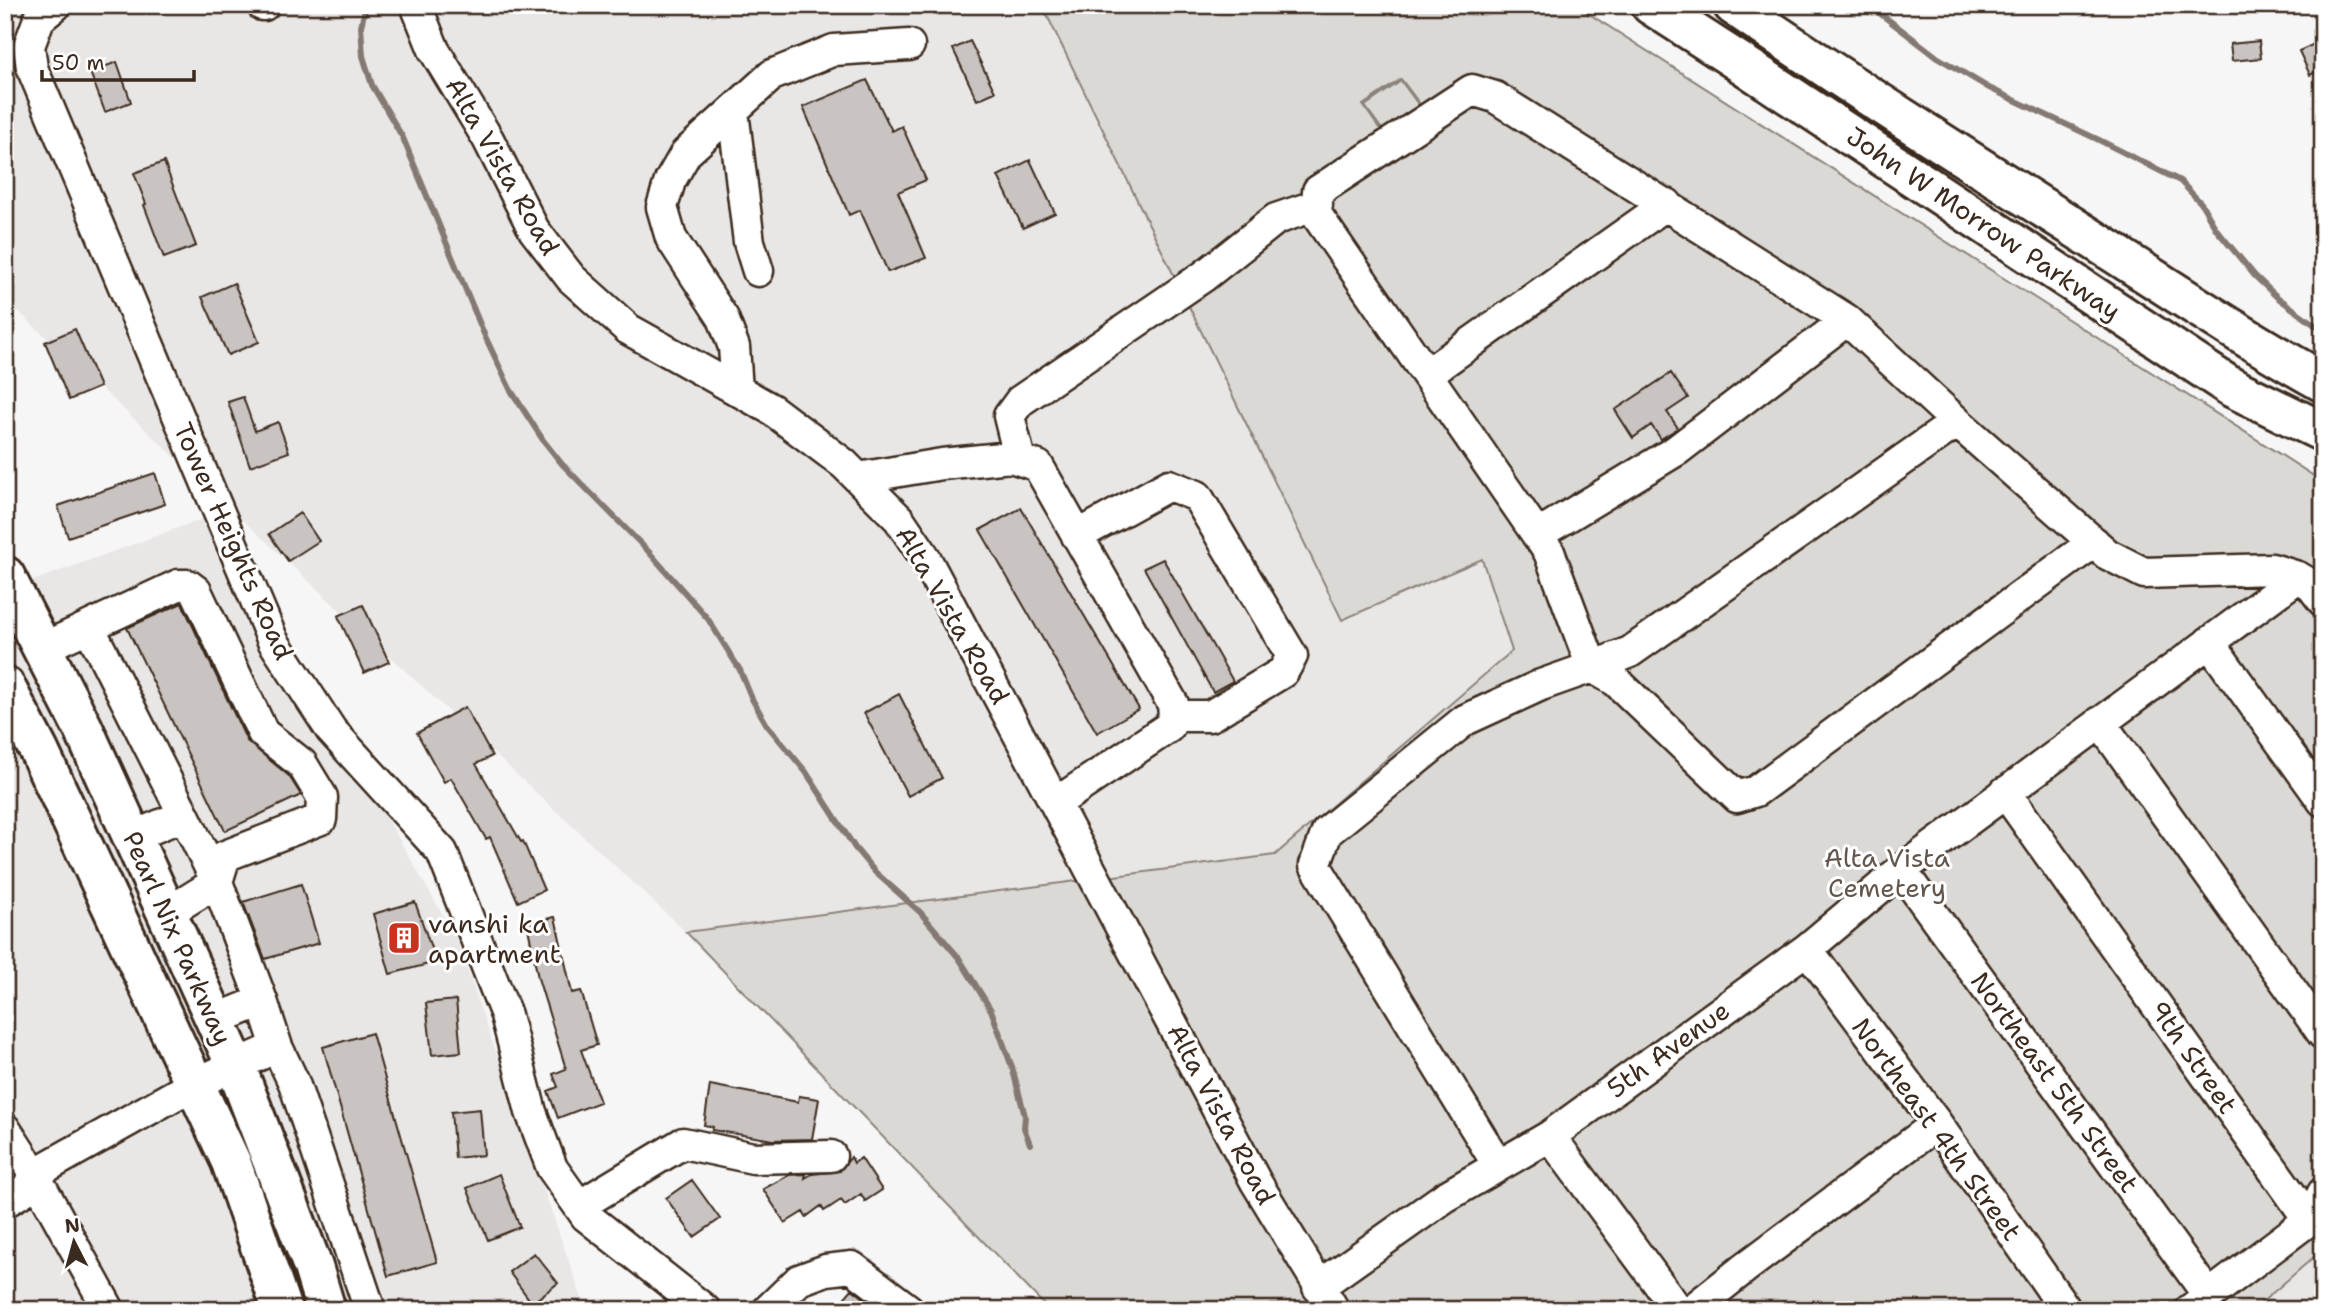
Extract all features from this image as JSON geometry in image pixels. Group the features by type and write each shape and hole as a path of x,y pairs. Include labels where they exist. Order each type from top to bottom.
{"main road":[{"name":"John W Morrow Parkway","path":"1651,5 2231,387 2323,432"},
{"name":"John W Morrow Parkway","path":"1732,5 2048,211 2272,354 2323,383"},
{"name":"Pearl Nix Parkway","path":"5,576 83,728 215,1020 313,1267 326,1310"},
{"name":"Pearl Nix Parkway","path":"5,686 39,751 196,1083 231,1162 282,1310"}],"street":[{"name":"Tower Heights Road","path":"57,5 39,19 29,46 32,68 273,641 331,730 442,852 506,1015 531,1112 552,1168 586,1216 705,1310"},
{"name":"Alta Vista Road","path":"416,5 434,50 488,139 534,230 570,278 628,329 771,409 844,464 899,519 924,556 1256,1182 1326,1298"},
{"path":"737,390 734,347 723,318 671,238 662,207 670,181 686,153 772,75 834,50 909,45"},
{"path":"2094,542 1756,791 1737,797 1616,681 1592,667 1549,552 1316,215 1318,191 1472,90 1495,97 1847,320 1957,422 2108,554 2144,573 2272,569 2298,577 2310,584 2323,601"},
{"path":"733,111 749,242 758,271"},
{"path":"1427,374 1667,204"},
{"path":"1020,460 1009,416 1020,401 1204,276 1276,219 1317,205"},
{"path":"1537,535 1677,450 1847,320"},
{"path":"1498,1165 1315,865 1327,832 1465,719 1541,685 1630,652 1957,422"},
{"path":"858,478 942,464 1011,457 1038,466 1173,704 1174,716 1169,727 1056,803"},
{"path":"1077,536 1169,485 1197,496 1292,656 1283,672 1210,716 1174,716"},
{"name":"5th Avenue","path":"1326,1298 1445,1196 1550,1136 1807,949 1901,870 2298,577"},
{"path":"43,648 178,585 187,585 196,591 263,733 302,764 322,797 321,819 225,856 217,882 167,913"},
{"path":"89,626 217,882 277,1047 294,1083 370,1310"},
{"path":"2208,642 2323,802"},
{"path":"2100,722 2323,1034"},
{"name":"9th Street","path":"2004,792 2309,1220"},
{"path":"132,837 184,815"},
{"name":"Northeast 5th Street","path":"1901,870 2199,1303"},
{"name":"Northeast 4th Street","path":"1807,949 1937,1124 2066,1310"},
{"path":"215,1020 262,1001"},
{"path":"5,1202 27,1188 34,1174 196,1083 277,1047"},
{"path":"1692,1310 1937,1124"},
{"path":"5,1129 34,1174 108,1310"},
{"path":"1550,1136 1678,1310"},
{"path":"579,1206 683,1143 753,1158 831,1157"},
{"path":"2199,1303 2309,1220 2323,1193"},
{"path":"768,1310 799,1280 826,1270 852,1267 909,1310"}],"shaded area":[{"path":"5,5 1042,5 1342,619 1483,559 1512,651 1275,855 686,932 5,299"},
{"path":"213,515 456,938 586,1310 5,1310 5,591"},
{"path":"2323,1249 2323,1310 2253,1310"}],"green space":[{"name":"Alta Vista Cemetery","path":"1042,5 1575,5 2314,476 2323,479 2323,1249 2253,1310 1049,1310 686,932 1275,855 1512,651 1482,559 1342,620","holes":["1401,79 1422,107 1384,135 1363,105"]},
{"path":"1401,81 1420,107 1384,132 1365,106"}],"building":[{"path":"2323,40 2323,69 2310,75 2299,51"},
{"path":"970,41 995,92 977,100 953,49"},
{"path":"2259,41 2261,58 2232,61 2230,44"},
{"path":"117,62 131,102 105,112 90,72"},
{"path":"867,80 892,131 902,126 926,180 898,192 926,258 888,272 860,210 849,215 803,107"},
{"path":"1030,160 1055,213 1023,228 998,176"},
{"path":"164,162 196,246 164,258 134,173"},
{"path":"234,283 259,342 228,355 202,297"},
{"path":"75,329 100,387 69,400 45,342"},
{"path":"1671,373 1688,398 1667,412 1678,428 1661,439 1651,425 1633,438 1615,410"},
{"path":"243,397 255,431 278,422 289,452 250,466 228,402"},
{"path":"155,473 165,504 68,537 58,506"},
{"path":"1021,508 1139,709 1097,733 980,530"},
{"path":"300,513 319,541 288,561 269,534"},
{"path":"1163,559 1233,681 1213,692 1144,568"},
{"path":"182,603 247,741 289,776 301,795 225,831 127,628"},
{"path":"363,605 389,662 364,673 338,616"},
{"path":"899,694 942,778 908,796 864,713"},
{"path":"465,707 492,756 476,764 521,842 523,841 544,890 518,902 490,837 486,839 451,778 444,782 417,733"},
{"path":"301,884 319,943 265,959 243,902"},
{"name":"vanshi ka apartment","path":"415,902 436,962 390,974 373,914"},
{"path":"555,917 572,993 581,991 597,1045 581,1050 600,1102 558,1118 548,1091 558,1087 553,1074 566,1069 538,978 527,923"},
{"path":"456,1000 461,1052 432,1055 426,1003"},
{"path":"372,1033 437,1262 388,1276 323,1047"},
{"path":"710,1085 798,1102 799,1096 819,1099 812,1139 773,1140 712,1130 713,1127 704,1125"},
{"path":"480,1109 484,1155 455,1158 451,1112"},
{"path":"851,1157 854,1163 861,1158 882,1190 865,1201 861,1194 845,1205 841,1200 824,1211 821,1206 806,1217 803,1212 785,1223 763,1189 789,1175 806,1174 805,1178 812,1174 840,1171"},
{"path":"499,1174 520,1227 488,1240 467,1188"},
{"path":"692,1180 720,1219 694,1237 666,1198"},
{"path":"534,1253 558,1283 532,1303 509,1272"},
{"path":"852,1289 859,1294 878,1310 834,1310"}],"waterway":[{"path":"366,5 361,26 363,56 372,85 403,138 484,334 510,389 562,464 648,551 708,619 740,670 767,725 806,772 855,848 875,872 920,912 959,958 991,1010 1012,1067 1025,1116 1024,1128 1030,1144"},
{"path":"1869,5 1937,57 1989,88 2180,181 2201,203 2216,229 2255,276 2277,297 2323,331"}],"place":[{"name":"vanshi ka apartment","path":"404,938"}]}
